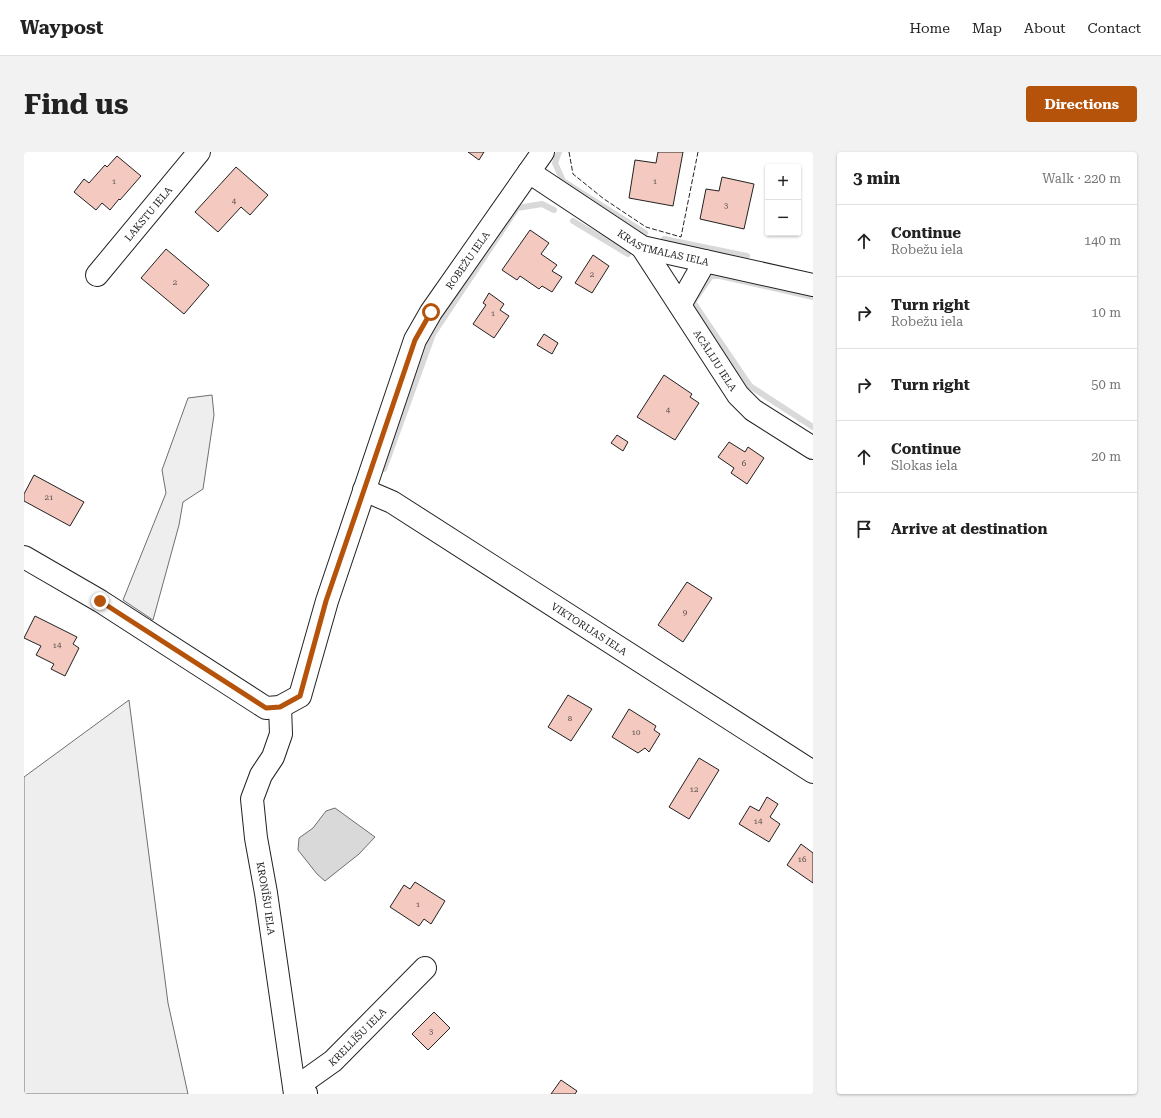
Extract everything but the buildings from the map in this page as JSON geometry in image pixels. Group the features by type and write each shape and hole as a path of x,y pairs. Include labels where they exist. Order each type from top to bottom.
{"street":[{"name":"LAKSTU IELA","path":"97,275 199,152"},
{"name":"ROBEŽU IELA","path":"280,707 300,696 326,601 415,340 431,312 543,152"},
{"name":"KRASTMALAS IELA","path":"529,172 642,247 813,285"},
{"name":"ACĀLIJU IELA","path":"642,247 738,396 753,410 813,448"},
{"path":"680,305 705,261"},
{"name":"VIKTORIJAS IELA","path":"364,490 392,502 813,772"},
{"path":"24,557 100,601 266,708 280,707"},
{"name":"KRONĪŠU IELA","path":"280,707 281,734 273,757 261,775 252,799 256,838 299,1092"},
{"name":"KRELLĪŠU IELA","path":"299,1092 333,1061 425,968"}],"shaded area":[{"path":"212,395 214,415 203,489 183,502 179,525 153,620 123,600 166,493 162,470 188,398"},
{"path":"129,700 168,1003 188,1094 24,1094 24,777"},
{"path":"335,808 375,837 359,854 325,881 317,874 298,850 299,838 313,828 326,811"}],"waterway":[{"path":"559,152 555,163 563,181 645,233"},
{"path":"384,469 433,334 517,208 542,204 554,210"},
{"path":"573,221 628,254"},
{"path":"664,239 747,256"},
{"path":"813,297 720,276 711,276 693,302 750,386 813,427"}],"fence":[{"path":"569,152 573,174 604,199 646,227 681,237 698,152"}],"route":[{"path":"100,601 266,708 280,707 300,696 307,675 326,601 415,340 431,312"}]}
